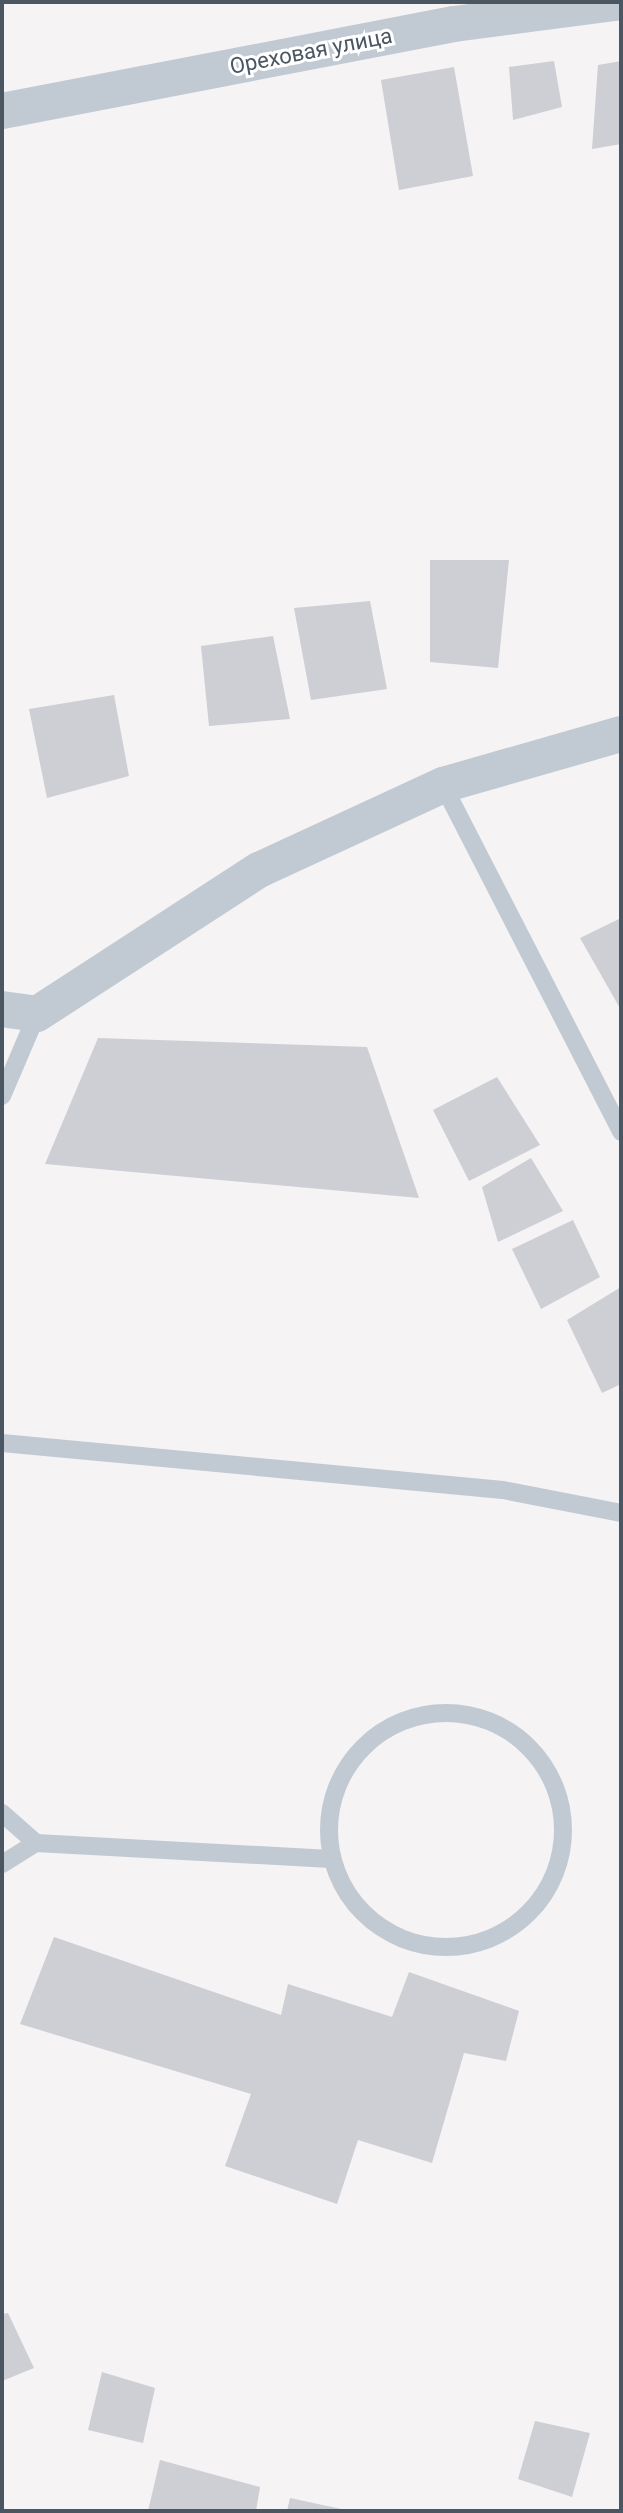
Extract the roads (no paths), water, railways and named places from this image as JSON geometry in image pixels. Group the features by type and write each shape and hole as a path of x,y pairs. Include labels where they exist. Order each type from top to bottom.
{"street":[{"name":"Ореховая улица","path":"2,111 454,24 621,2"},
{"path":"20,1011 259,870 443,785 621,734"}],"lane":[{"path":"443,785 621,1132"},
{"path":"2,1027 20,1011"},
{"path":"2,1096 20,1011"},
{"path":"2,1443 503,1490 621,1513"},
{"path":"429,1713 478,1716 522,1739 553,1778 565,1826 557,1875 529,1916 488,1942 438,1949 391,1935 353,1903 331,1859 329,1810 347,1764 383,1730 429,1713"},
{"path":"2,1813 36,1843"},
{"path":"2,1864 36,1843 331,1859"}]}
